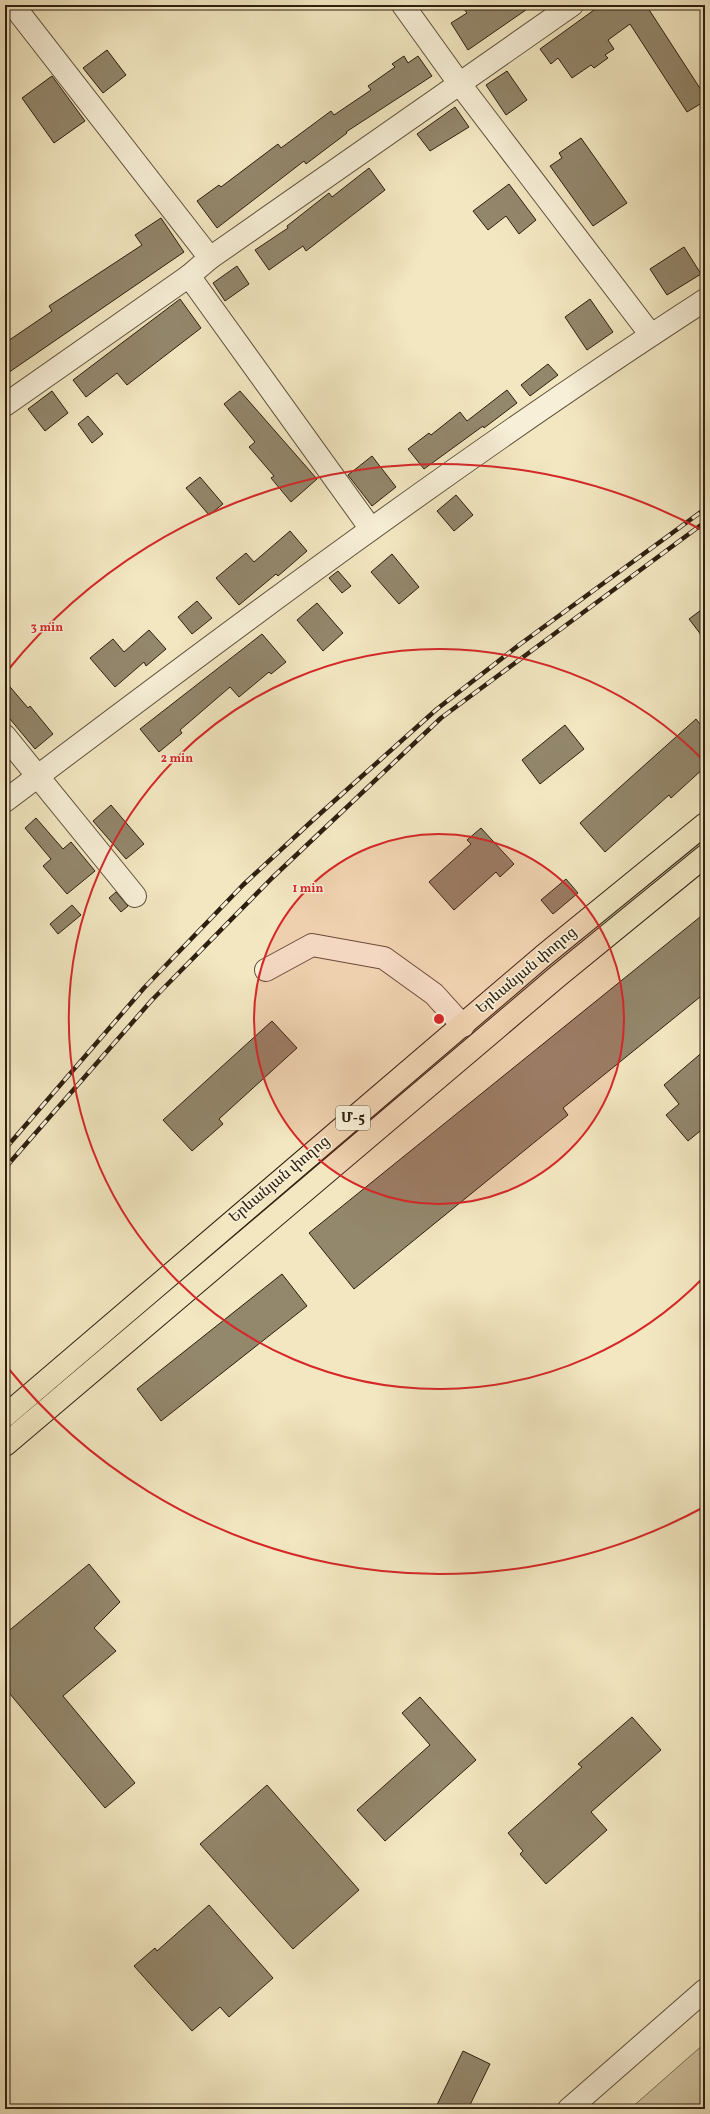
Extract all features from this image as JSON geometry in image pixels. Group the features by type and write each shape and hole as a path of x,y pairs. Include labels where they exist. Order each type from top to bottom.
{"highway":[{"name":"Երևանյան փողոց","path":"5,1416 326,1140 463,1026 543,956 705,824"},
{"name":"Երևանյան փողոց","path":"5,1446 342,1158 558,976 705,856"},
{"path":"543,956 558,976"},
{"path":"326,1140 342,1158"}],"street":[{"path":"13,5 210,258"},
{"path":"403,5 459,83 651,335"},
{"path":"5,405 189,276 210,258 572,5"},
{"path":"189,276 371,529"},
{"path":"5,801 371,529 651,335 705,300"},
{"path":"5,736 136,896"},
{"path":"266,970 312,945 384,958 434,994 463,1026"},
{"path":"569,2109 705,1990"}],"shaded area":[{"path":"705,834 705,845 352,1139 346,1133"},
{"path":"705,2043 705,2109 630,2109"}],"building":[{"path":"461,5 533,5 468,50 451,23 467,13"},
{"path":"601,5 646,5 705,96 705,101 687,112 630,24 608,40 614,49 605,55 608,58 594,68 591,65 572,78 558,58 551,64 540,49"},
{"path":"107,50 126,75 103,93 83,68"},
{"path":"404,56 408,63 418,56 432,76 346,132 347,133 306,164 304,161 217,228 197,201 219,185 221,187 278,144 281,148 331,111 334,115 371,90 368,86 395,67 392,64"},
{"path":"507,71 527,100 506,115 486,85"},
{"path":"52,76 85,121 54,143 22,98"},
{"path":"455,107 469,127 430,151 417,134"},
{"path":"581,138 627,203 593,226 550,166 562,158 559,153"},
{"path":"369,168 385,190 306,251 303,246 269,270 255,250 288,228 287,226 329,193 332,197"},
{"path":"509,184 536,220 519,234 506,216 488,230 473,211"},
{"path":"161,218 184,252 5,375 5,343 52,311 49,306 142,245 135,235"},
{"path":"684,247 701,274 667,295 650,269"},
{"path":"237,266 249,284 225,301 213,283"},
{"path":"180,299 201,328 127,385 117,373 86,397 73,380"},
{"path":"590,299 613,332 587,350 565,317"},
{"path":"548,364 558,375 530,396 521,385"},
{"path":"507,390 517,403 484,428 483,426 424,469 408,449 429,433 431,435 460,412 467,421"},
{"path":"52,391 68,413 45,431 28,409"},
{"path":"240,391 317,479 291,502 271,478 274,476 249,447 255,442 224,404"},
{"path":"88,416 103,434 92,443 78,424"},
{"path":"372,456 396,487 372,506 348,475"},
{"path":"200,477 223,504 209,515 186,488"},
{"path":"456,495 473,515 454,531 437,511"},
{"path":"290,531 307,551 278,576 276,574 239,605 216,578 246,553 254,562"},
{"path":"392,554 419,587 399,604 371,572"},
{"path":"338,571 351,586 342,593 329,578"},
{"path":"197,601 212,618 192,634 178,617"},
{"path":"317,603 343,633 323,651 297,620"},
{"path":"705,607 705,640 689,619"},
{"path":"149,630 166,649 146,666 144,662 115,687 90,658 113,639 124,652"},
{"path":"262,634 286,662 271,674 269,672 239,697 230,687 180,730 182,733 159,752 140,729"},
{"path":"5,681 28,708 30,706 53,734 35,749 5,713"},
{"path":"696,719 705,730 705,767 671,798 669,795 605,852 580,823"},
{"path":"565,725 584,749 540,784 522,760"},
{"path":"111,805 144,844 126,859 93,821"},
{"path":"36,818 63,849 71,842 95,871 67,894 43,866 51,859 25,828"},
{"path":"481,828 514,864 500,877 496,872 454,910 429,882 471,844 467,840"},
{"path":"566,879 578,893 553,914 541,900"},
{"path":"116,892 128,906 121,912 109,898"},
{"path":"72,905 81,915 58,934 50,924"},
{"path":"705,913 705,993 563,1108 568,1115 354,1289 309,1233"},
{"path":"272,1021 297,1048 219,1119 223,1124 192,1151 163,1120"},
{"path":"705,1050 705,1127 688,1141 666,1115 679,1104 664,1085"},
{"path":"282,1274 307,1306 161,1421 137,1389"},
{"path":"89,1564 120,1602 94,1628 116,1651 63,1696 135,1783 105,1808 5,1688 5,1634"},
{"path":"420,1697 476,1760 385,1841 357,1810 430,1745 402,1713"},
{"path":"632,1717 661,1750 591,1812 607,1830 546,1884 520,1854 523,1851 508,1833 582,1767 578,1764"},
{"path":"267,1785 359,1890 293,1949 200,1844"},
{"path":"209,1905 273,1978 229,2017 220,2007 192,2031 134,1966 155,1948 157,1951"},
{"path":"463,2051 490,2064 468,2109 435,2109"}],"railway":[{"path":"5,1149 144,988 243,885 313,820 437,709 519,645 705,509"},
{"path":"5,1168 152,1000 272,878 441,718 705,522"}]}
